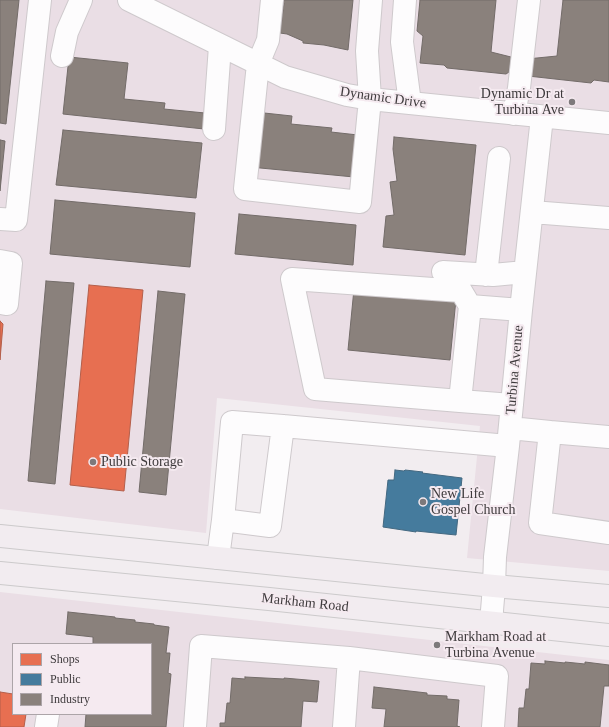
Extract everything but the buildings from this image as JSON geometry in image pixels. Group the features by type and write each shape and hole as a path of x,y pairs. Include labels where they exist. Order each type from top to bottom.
{"main road":[{"path":"0,536 494,586 609,596"},
{"name":"Markham Road","path":"0,573 609,635"}],"street":[{"path":"0,219 16,220 40,0"},
{"path":"62,56 67,32 81,0"},
{"name":"Dynamic Drive","path":"129,0 285,77 347,95 370,99 609,123"},
{"path":"272,0 268,40 258,64 246,189 360,202 370,99 367,51 371,0"},
{"path":"405,0 402,42 410,103"},
{"path":"514,114 519,88 529,0"},
{"path":"214,129 220,46"},
{"name":"Turbina Avenue","path":"491,623 495,557 542,117"},
{"path":"486,275 499,158"},
{"path":"532,212 609,218"},
{"path":"0,261 11,263 7,304 0,303"},
{"path":"443,272 486,275 525,272"},
{"path":"460,401 470,306 461,291 292,279 315,389 460,401 512,405"},
{"path":"470,306 521,310"},
{"path":"218,558 232,422 283,426 509,437 550,432 609,437"},
{"path":"223,520 270,526 283,426"},
{"path":"550,432 540,523 609,533"},
{"path":"195,727 201,646 349,658 497,676 493,727"},
{"path":"344,727 349,658"},
{"path":"46,727 48,715"}],"shaded area":[{"path":"0,0 609,0 609,571 467,558 480,426 217,398 206,533 0,509"},
{"path":"0,592 609,660 609,727 0,727"}],"place":[{"name":"Dynamic Dr at Turbina Ave","path":"572,102"},
{"name":"Public Storage","path":"93,462"},
{"name":"New Life Gospel Church","path":"423,502"},
{"name":"Markham Road at Turbina Avenue","path":"437,645"}]}
